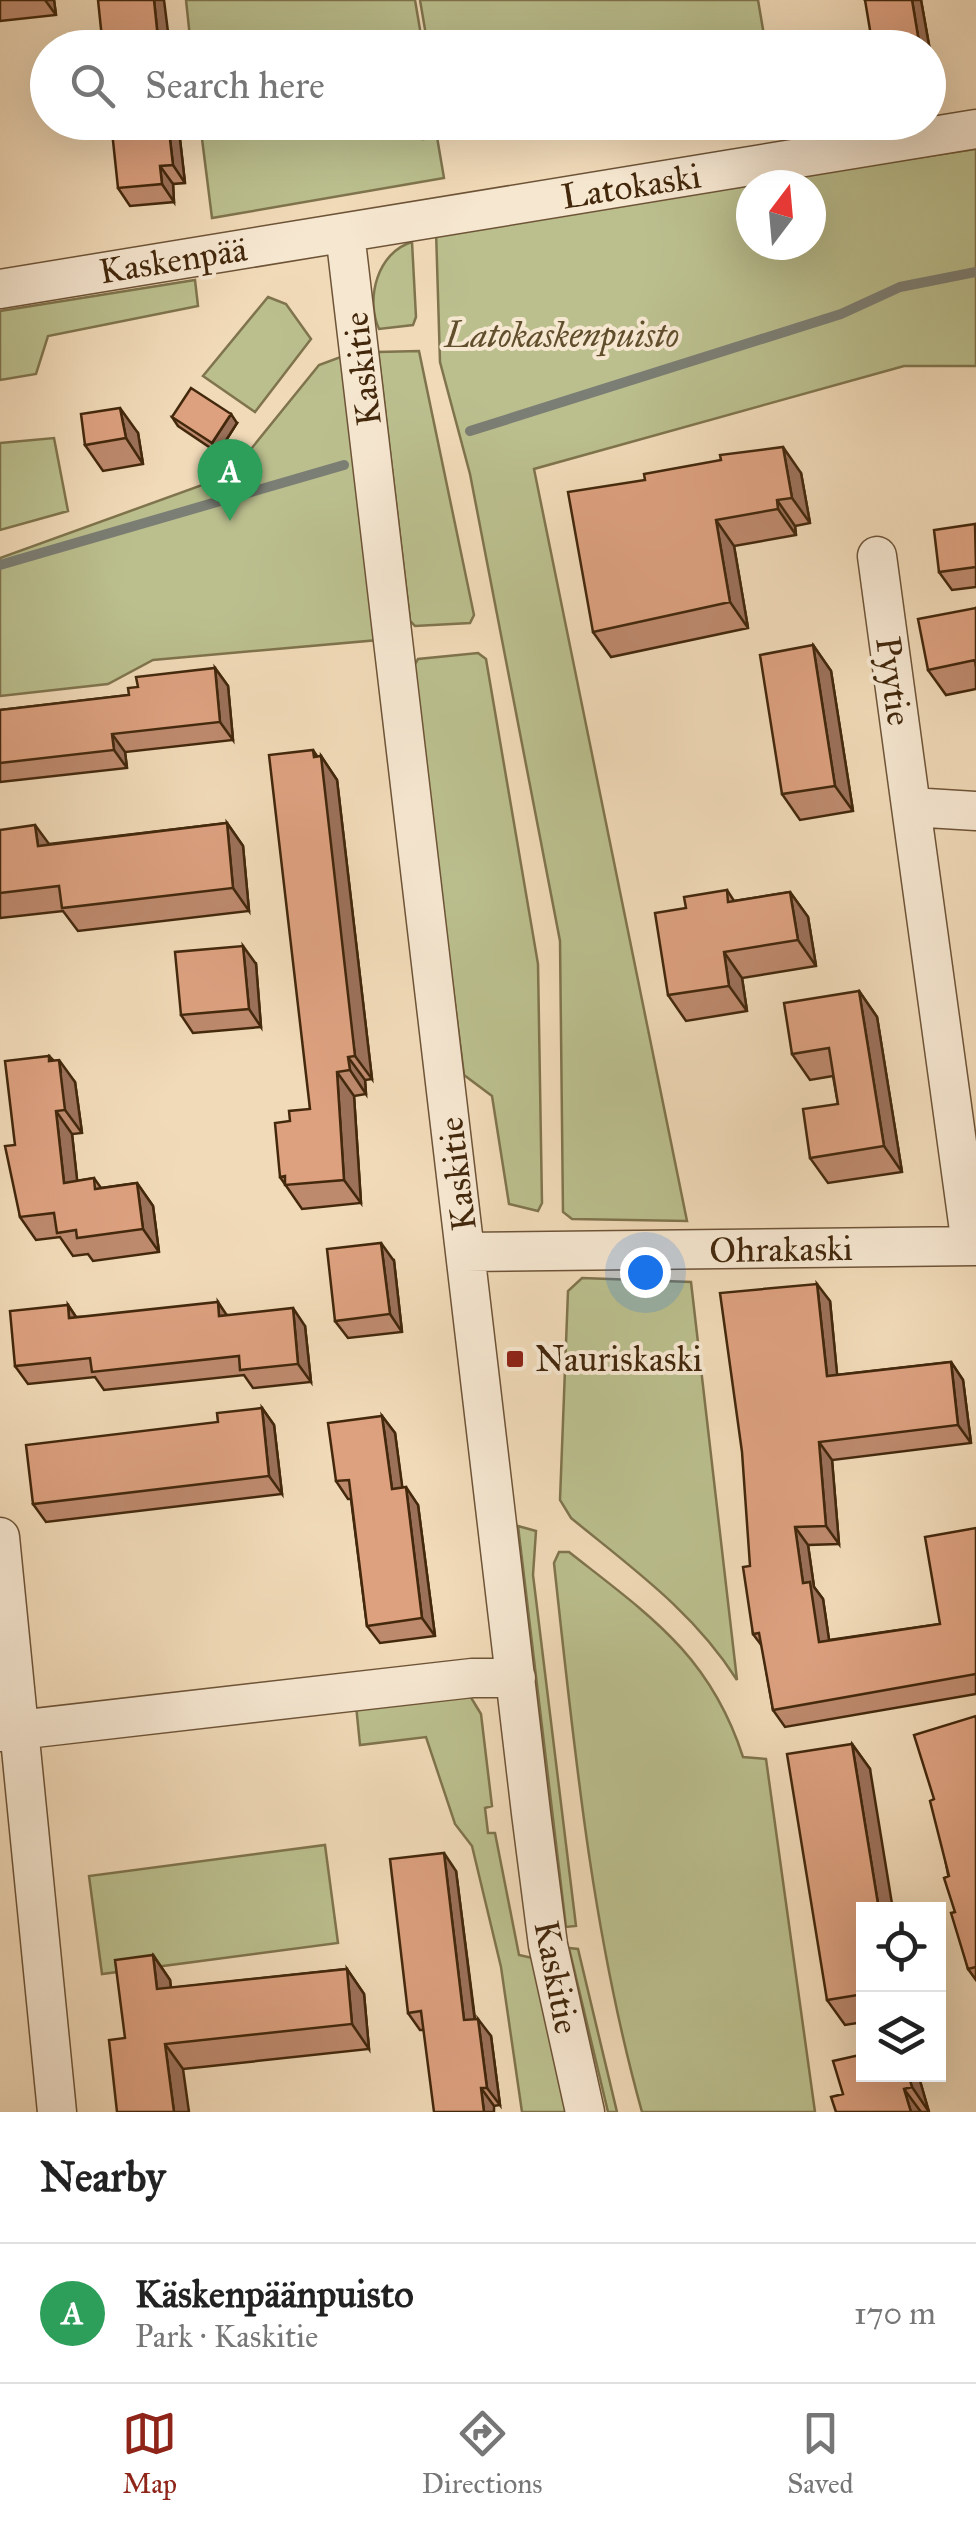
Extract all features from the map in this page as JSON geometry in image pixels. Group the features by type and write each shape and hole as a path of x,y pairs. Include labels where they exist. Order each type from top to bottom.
{"street":[{"name":"Latokaski","path":"946,134 976,129"},
{"name":"Latokaski","path":"346,232 909,140"},
{"name":"Kaskenpää","path":"0,289 346,232"},
{"name":"Kaskitie","path":"346,232 548,1944 586,2112"},
{"name":"Pyytie","path":"877,556 974,1246"},
{"path":"911,806 976,811"},
{"name":"Ohrakaski","path":"466,1252 974,1246"},
{"path":"0,1537 8,1731 57,2112"},
{"path":"8,1731 472,1678 516,1678"}],"green space":[{"path":"186,0 415,0 420,30 189,30"},
{"path":"420,0 758,0 763,30 425,30"},
{"path":"202,140 438,140 444,178 212,218"},
{"name":"Latokaskenpuisto","path":"976,149 976,366 904,366 534,469 687,1221 572,1219 563,1212 560,941 470,474 440,362 436,230 736,185 736,260 826,260 826,172"},
{"path":"412,242 416,317 413,325 379,329 373,304 378,278 391,255"},
{"path":"195,280 198,306 48,336 36,374 0,380 0,311"},
{"path":"268,297 286,304 311,339 255,412 203,376"},
{"path":"419,351 474,615 470,623 415,626 410,621 378,352"},
{"path":"346,355 378,640 153,660 108,684 0,696 0,558 230,475 319,365"},
{"path":"54,438 68,511 0,530 0,443"},
{"path":"478,653 486,659 538,964 542,1203 538,1211 509,1204 492,1096 464,1075 412,669 418,659"},
{"path":"582,1278 691,1282 737,1680 682,1612 571,1518 560,1500 568,1291"},
{"path":"518,1526 536,1531 533,1575 576,1926 566,1927"},
{"path":"559,1552 569,1552 674,1640 713,1691 743,1757 766,1759 815,2112 642,2112 597,1908 554,1563"},
{"path":"467,1691 481,1714 492,1806 485,1808 488,1833 495,1833 519,1955 537,1959 569,2112 522,2112 501,1967 472,1846 455,1824 426,1737 360,1745 356,1705"},
{"path":"325,1845 338,1943 102,1974 89,1876"},
{"path":"569,1948 578,1949 617,2112 608,2112"}],"building":[{"path":"98,0 154,0 157,30 101,30"},
{"path":"865,0 912,0 917,30 870,30"},
{"path":"113,140 170,140 173,165 160,166 162,184 118,188"},
{"path":"191,388 231,414 212,443 172,417"},
{"path":"120,408 126,438 85,445 81,414"},
{"path":"783,447 792,498 777,500 778,509 716,520 730,602 593,632 568,492 645,480 644,474 721,460 720,455"},
{"path":"975,524 976,567 939,572 934,530"},
{"path":"976,608 976,667 975,660 928,670 918,619"},
{"path":"813,645 835,786 782,794 760,655"},
{"path":"215,668 220,722 112,734 114,750 0,763 0,710 129,695 128,688 138,687 136,677"},
{"path":"313,750 314,757 321,756 355,1056 348,1057 350,1070 337,1072 344,1180 285,1185 285,1176 280,1177 275,1123 290,1121 289,1111 310,1109 269,755"},
{"path":"227,823 233,888 62,908 59,886 0,893 0,830 35,825 38,846"},
{"path":"727,890 728,902 790,892 798,940 724,952 729,986 668,995 655,913 686,908 684,897"},
{"path":"243,946 249,1009 181,1015 175,952"},
{"path":"859,991 884,1146 810,1158 803,1109 838,1104 829,1048 792,1054 784,1003"},
{"path":"49,1056 49,1061 59,1060 65,1110 56,1111 64,1183 94,1178 95,1189 137,1183 143,1229 77,1238 76,1230 57,1233 54,1213 20,1217 5,1146 15,1145 5,1061"},
{"path":"381,1243 390,1314 335,1321 327,1249"},
{"path":"817,1284 827,1376 951,1362 958,1425 819,1442 826,1526 795,1527 803,1583 810,1582 819,1642 940,1624 925,1537 976,1528 976,1674 773,1710 759,1633 753,1634 743,1567 750,1566 742,1452 720,1293"},
{"path":"218,1302 219,1316 293,1308 298,1364 240,1370 239,1356 92,1372 90,1358 15,1366 10,1311 68,1305 69,1318"},
{"path":"262,1408 269,1476 33,1504 26,1445 218,1422 217,1413"},
{"path":"382,1416 392,1489 406,1487 422,1618 367,1626 349,1480 336,1481 328,1423"},
{"path":"976,1716 976,1967 968,1969 944,1878 949,1876 930,1801 934,1799 914,1735"},
{"path":"852,1744 878,1902 856,1902 856,1995 827,2000 787,1754"},
{"path":"444,1853 464,2020 478,2019 487,2088 481,2088 484,2112 434,2112 421,2011 408,2013 390,1859"},
{"path":"153,1955 157,1989 347,1969 352,2024 165,2044 174,2112 117,2112 109,2040 125,2038 115,1960"},
{"path":"856,2056 856,2082 910,2082 912,2087 904,2089 911,2112 836,2112 831,2097 843,2094 833,2061"}],"waterway":[{"path":"470,431 841,314 900,287 976,272"},
{"path":"0,565 344,465"}],"place":[{"name":"Käskenpäänpuisto","path":"230,521"},
{"name":"Nauriskaski","path":"515,1359"}]}
